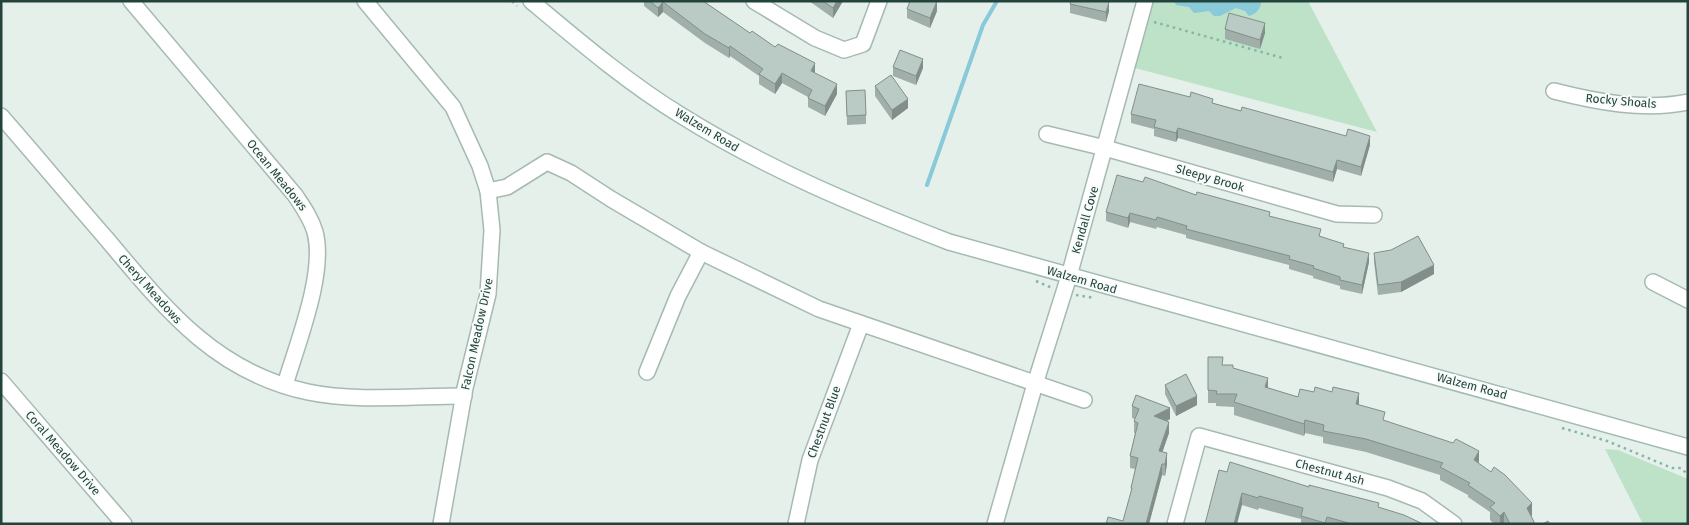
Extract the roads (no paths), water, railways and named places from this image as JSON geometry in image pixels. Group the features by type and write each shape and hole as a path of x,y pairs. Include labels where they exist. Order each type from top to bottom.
{"street":[{"name":"Ocean Meadows","path":"131,1 295,195 308,215 315,234 318,263 285,385"},
{"name":"Falcon Meadow Drive","path":"365,1 453,107 480,166 488,191 492,230 488,294 464,396 441,524"},
{"name":"Walzem Road","path":"531,1 635,84 681,116 747,154 846,202 940,239 1686,448"},
{"path":"754,1 815,38 844,50 863,44 880,1"},
{"name":"Kendall Cove","path":"995,524 1035,384 1069,276 1145,1"},
{"name":"Rocky Shoals","path":"1554,91 1590,100 1635,104 1688,102"},
{"name":"Cheryl Meadows","path":"1,116 165,308 187,329 227,360 248,371 307,392 334,396 464,396"},
{"name":"Sleepy Brook","path":"1047,134 1105,148 1337,214 1374,215"},
{"path":"488,191 507,186 547,162 571,174 701,252 819,309 1084,400"},
{"path":"647,372 678,296 701,252"},
{"path":"1653,282 1688,300"},
{"name":"Chestnut Blue","path":"796,524 810,460 861,324"},
{"name":"Coral Meadow Drive","path":"1,381 124,524"},
{"name":"Chestnut Ash","path":"1175,524 1199,436 1388,488 1422,501 1454,524"}],"water":[{"path":"1174,1 1261,1 1258,11 1249,16 1245,11 1236,8 1220,16 1214,16 1209,11 1194,13 1189,7 1176,5"}],"waterway":[{"path":"927,185 983,25 997,1"}]}
